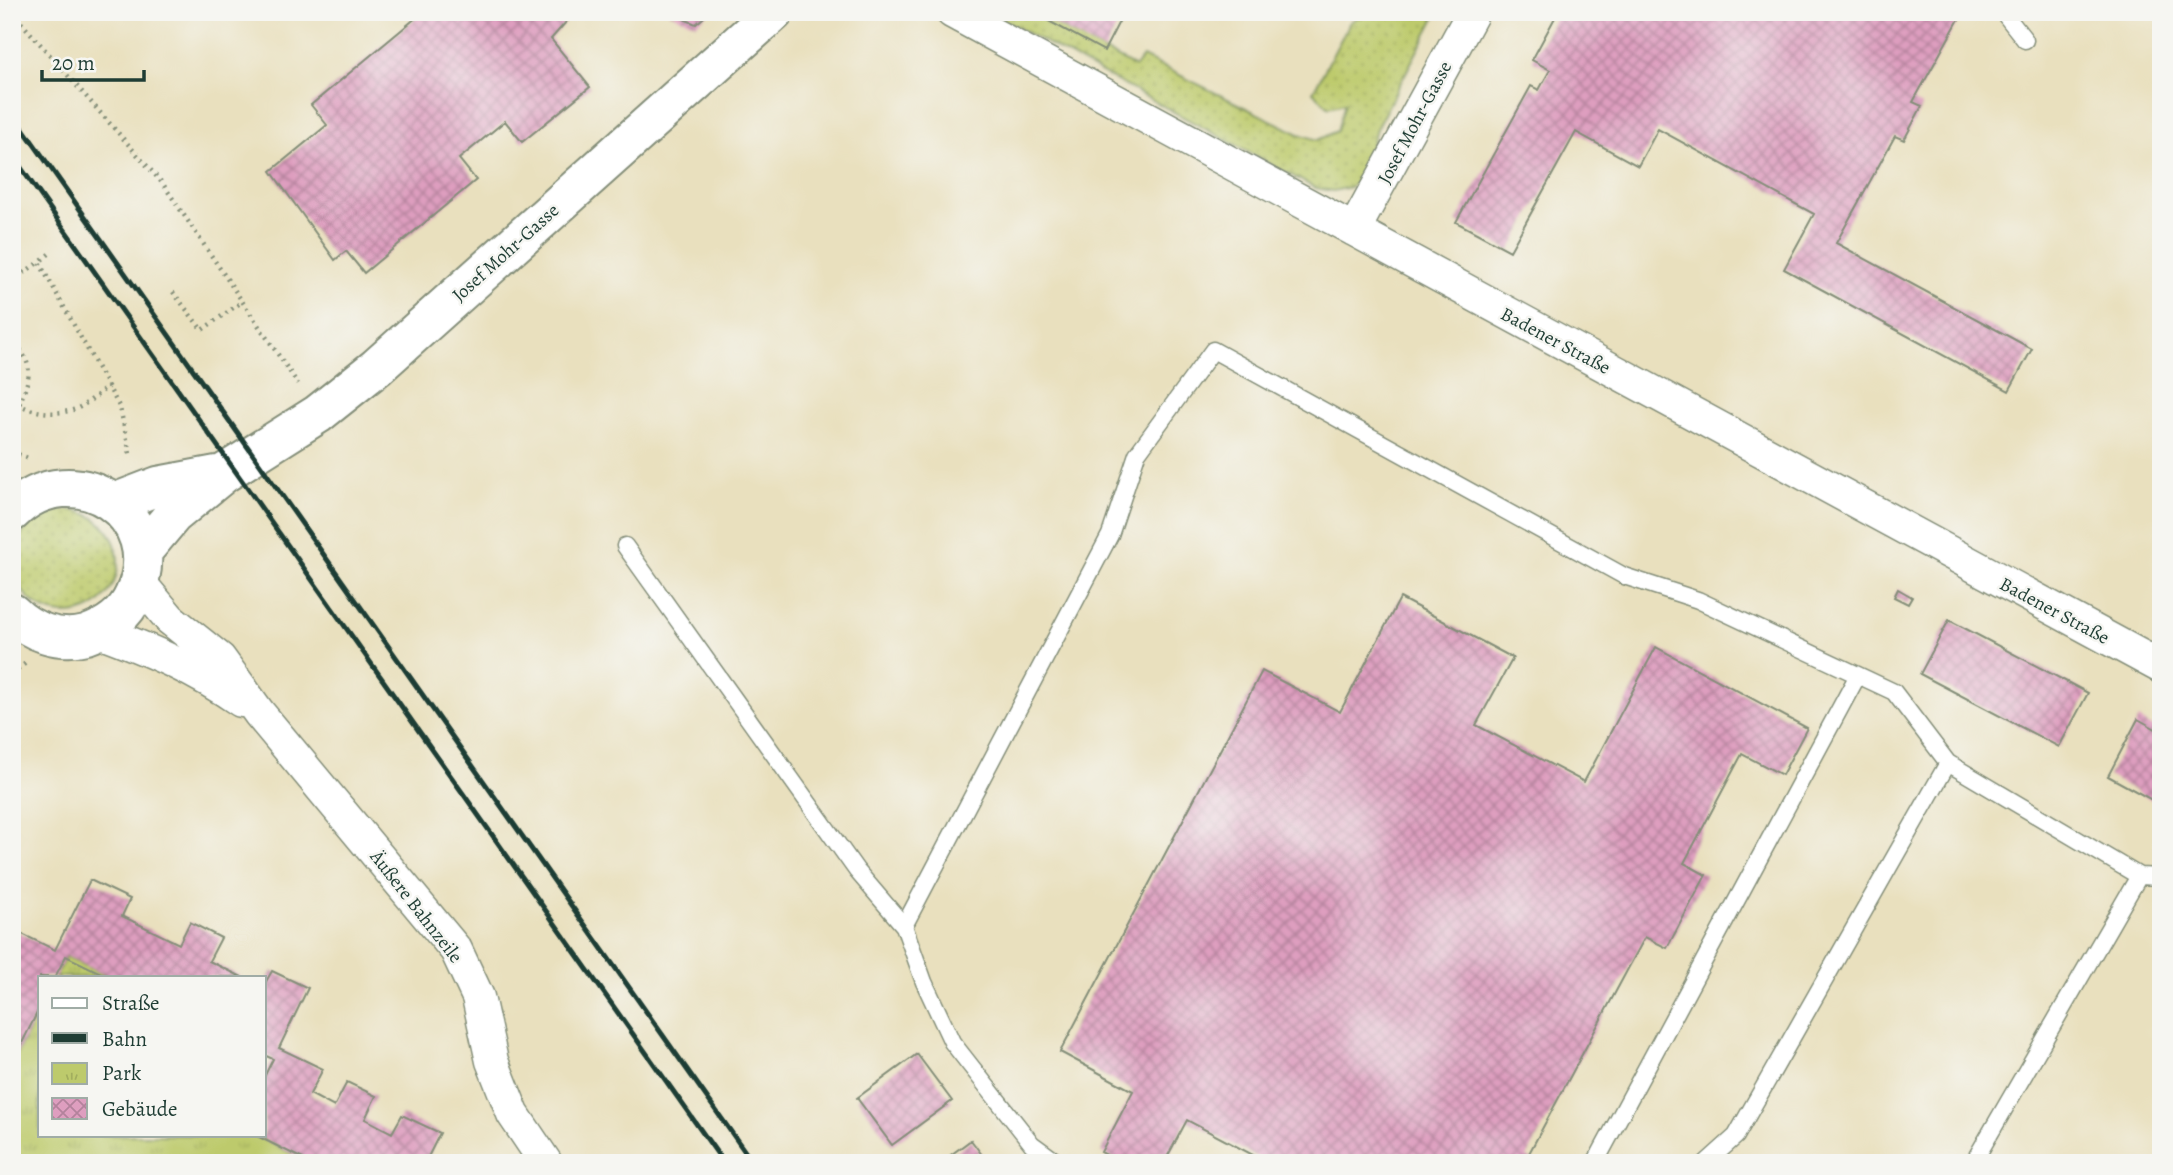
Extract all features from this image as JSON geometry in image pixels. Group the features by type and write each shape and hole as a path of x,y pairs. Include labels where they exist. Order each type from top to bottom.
{"street":[{"name":"Josef Mohr-Gasse","path":"141,567 173,515 223,474 318,414 377,366 774,12"},
{"name":"Badener Straße","path":"951,12 2161,667"},
{"name":"Josef Mohr-Gasse","path":"1353,230 1473,12"},
{"name":"Josef Mohr-Gasse","path":"114,503 158,486 223,474"},
{"name":"Äußere Bahnzeile","path":"12,512 24,500 28,481 98,493 114,503 129,519 138,534 141,567 170,620 220,659 259,713 456,950 478,997 492,1061 513,1114 546,1163"},
{"path":"99,631 116,620 131,602 141,567"},
{"name":"Äußere Bahnzeile","path":"21,632 77,637 99,631 153,650 211,680 259,713"}],"lane":[{"path":"2003,12 2025,40"},
{"path":"905,926 1110,536 1137,454 1213,350 1624,576 1698,600 1894,692 1948,763 2139,876 2161,877"},
{"path":"625,547 857,871 905,926 924,982 951,1042 1032,1144 1058,1163"},
{"path":"1595,1163 1858,675"},
{"path":"1706,1163 1736,1136 1948,763"},
{"path":"1973,1163 2139,876"}],"path":[{"path":"12,12 163,184 318,414"},
{"path":"12,281 49,254"},
{"path":"39,262 120,408 130,453"},
{"path":"173,292 202,330 243,301"},
{"path":"12,338 27,358 30,378 19,405"},
{"path":"12,400 35,411 66,410 76,408 108,387"}],"green space":[{"path":"989,12 1032,12 1135,67 1143,57 1299,134 1318,140 1337,131 1345,103 1329,107 1313,92 1350,22 1367,12 1438,12 1376,129 1361,179 1350,187 1333,191 1315,188"},
{"path":"66,510 86,514 103,525 114,542 118,562 114,582 103,599 86,610 66,614 46,610 29,599 18,582 14,562 18,542 29,525 46,514"},
{"path":"66,956 107,976 56,976"},
{"path":"38,1011 38,1136 257,1136 311,1163 12,1163 12,1063"}],"building":[{"path":"423,12 560,12 567,21 551,39 590,87 522,142 505,121 459,159 476,180 364,273 346,251 335,260 271,171 327,125 311,105"},
{"path":"667,12 710,12 696,24"},
{"path":"1032,12 1124,12 1104,51"},
{"path":"1558,12 1963,12 1913,102 1922,106 1904,140 1895,136 1836,243 2032,349 2009,391 1784,269 1814,214 1658,129 1638,166 1576,132 1510,251 1456,222 1531,86 1539,90 1550,70 1532,60"},
{"path":"1898,589 1912,597 1908,604 1894,597"},
{"path":"1400,598 1513,658 1476,725 1584,782 1656,647 1807,728 1782,775 1742,754 1684,863 1706,875 1667,948 1645,937 1527,1157 1538,1163 1268,1163 1187,1120 1164,1163 1156,1163 1148,1158 1145,1163 1121,1163 1101,1152 1133,1091 1060,1052 1262,671 1340,712"},
{"path":"1949,620 2088,693 2059,747 1920,674"},
{"path":"2138,719 2161,732 2161,805 2108,776"},
{"path":"90,880 130,899 122,916 179,944 190,922 221,938 209,961 240,976 107,976 66,956 56,976 38,976 38,1011 12,1063 12,929 55,950"},
{"path":"272,971 308,988 279,1048 323,1069 310,1094 334,1107 347,1082 376,1096 365,1119 392,1133 402,1115 440,1133 425,1163 311,1163 257,1136 266,1136 266,1073 273,1059 266,1056 266,982"},
{"path":"917,1054 952,1101 892,1145 857,1098"},
{"path":"971,1140 988,1163 940,1163"}],"railway":[{"path":"12,113 753,1163"},
{"path":"12,155 724,1163"}]}
